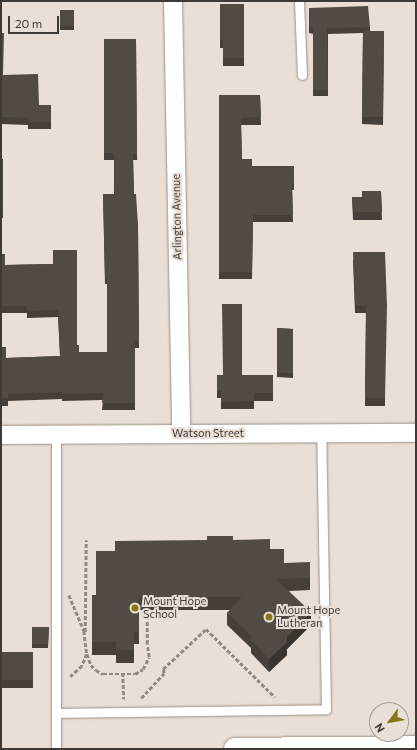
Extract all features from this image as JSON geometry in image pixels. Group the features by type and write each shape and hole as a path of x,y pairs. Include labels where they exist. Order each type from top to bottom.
{"main road":[{"path":"235,749 416,747"}],"street":[{"name":"Arlington Avenue","path":"172,1 181,434"},
{"name":"Watson Street","path":"1,435 416,433"}],"lane":[{"path":"299,1 302,75"},
{"path":"56,713 326,709 321,433"},
{"path":"56,435 54,451 56,749"}],"path":[{"path":"85,641 86,540"},
{"path":"67,593 72,599 84,631 86,654 91,665 103,674 135,674 143,669 149,657 147,644 147,613"},
{"path":"137,703 164,673 163,669 206,629 280,701"},
{"path":"64,682 82,666 86,654"}],"building":[{"path":"220,4 244,4 244,58 223,58 223,40 220,40"},
{"path":"368,6 370,27 327,28 328,90 313,90 313,27 309,27 309,8"},
{"path":"60,10 74,10 74,26 60,26"},
{"path":"363,31 384,31 383,117 362,117"},
{"path":"1,33 4,33 3,75 38,74 39,105 51,105 51,122 28,122 28,118 1,117"},
{"path":"104,39 136,39 137,153 133,153 134,194 136,194 138,226 139,341 135,341 135,403 102,403 103,393 62,394 62,392 8,394 8,398 1,398 1,347 6,347 6,358 60,356 58,310 27,311 27,306 1,306 1,254 5,254 5,265 53,264 53,250 77,250 77,345 79,345 79,352 107,352 107,277 105,277 103,194 115,194 114,153 104,153"},
{"path":"219,95 260,95 261,117 241,118 242,159 252,159 252,166 294,166 294,183 292,183 293,215 253,215 252,272 219,272"},
{"path":"1,159 3,159 3,210 1,210"},
{"path":"362,191 381,191 382,212 353,212 352,197 362,197"},
{"path":"353,252 385,252 387,306 385,398 365,398 366,306 355,305"},
{"path":"222,304 242,304 242,375 273,375 273,393 254,393 254,401 221,402 221,390 217,390 217,375 223,375"},
{"path":"277,328 293,329 293,373 277,373"},
{"path":"207,536 233,536 233,540 270,539 270,549 284,549 284,563 310,562 310,578 276,579 311,612 287,637 287,642 269,659 251,640 251,635 227,613 242,597 139,597 139,632 134,632 134,650 116,650 116,642 92,642 92,595 96,595 96,551 115,551 115,541 207,540"},
{"path":"32,627 49,627 48,644 32,644"},
{"path":"1,652 33,652 33,680 1,680"}],"place":[{"name":"Mount Hope School","path":"135,608"},
{"name":"Mount Hope Lutheran","path":"269,617"}]}
